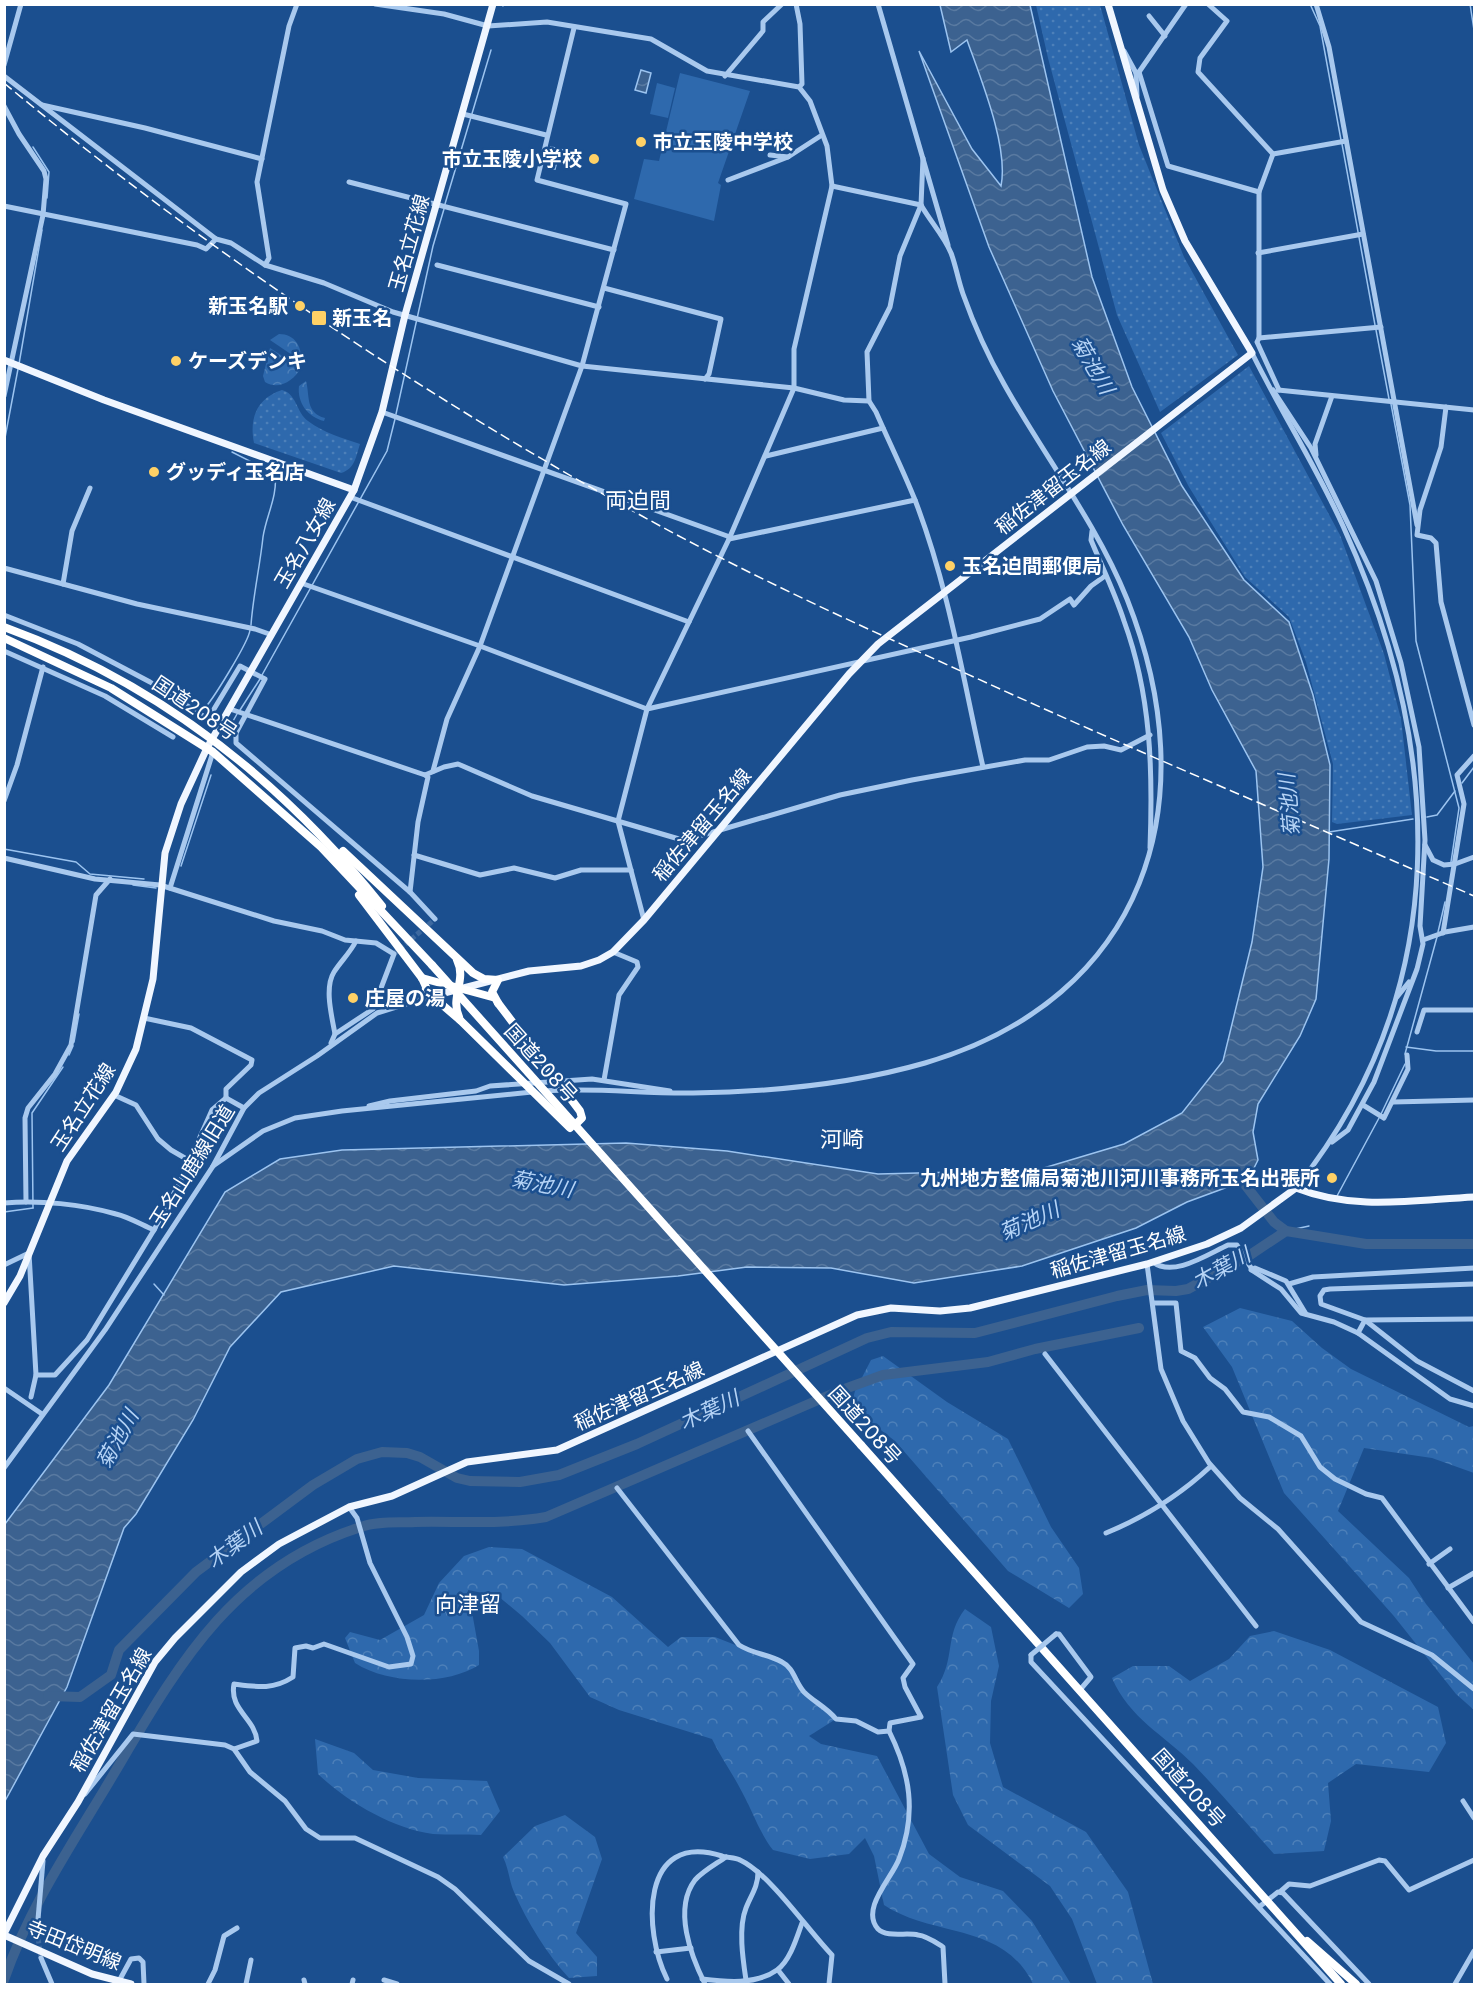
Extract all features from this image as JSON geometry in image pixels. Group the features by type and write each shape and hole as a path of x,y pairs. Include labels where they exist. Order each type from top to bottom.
{"highway":[{"name":"国道208号","path":"4,627 115,677 213,738 305,817 354,870 408,939"},
{"name":"国道208号","path":"4,638 111,688 210,750 304,835 321,847 432,965 1341,1984"},
{"path":"305,817 473,973 484,979 498,980"},
{"path":"304,835 369,908 422,978 426,987 425,998 439,1002 460,1020 597,1152"},
{"path":"454,955 461,969 456,1005 460,1020"},
{"path":"422,978 495,1000"},
{"path":"498,980 493,987 495,1000 580,1111 582,1118 575,1125"},
{"name":"国道208号","path":"1297,1934 1356,1984"}],"main road":[{"name":"玉名立花線","path":"354,496 382,412 405,315 438,204 469,116 493,4"},
{"path":"1108,4 1163,190 1185,241 1252,353"},
{"name":"稲佐津留玉名線","path":"425,998 529,971 581,966 613,952 644,920 861,661 878,644 1252,353"},
{"name":"玉名八女線","path":"8,361 354,496 250,671 213,738 210,750"},
{"name":"玉名立花線","path":"4,1303 53,1204 77,1143 114,1095 136,1049 153,979 160,885 165,853 175,819 210,750"},
{"path":"1296,1188 1323,1199 1352,1203 1474,1197"},
{"name":"稲佐津留玉名線","path":"4,1934 43,1856 78,1802 155,1662 175,1638 240,1572 279,1544 349,1507 392,1496 453,1468 481,1459 527,1456 557,1450 874,1310 955,1311 1150,1263 1208,1244 1260,1216 1296,1188"},
{"name":"寺田岱明線","path":"4,1934 92,1974 131,1984"}],"street":[{"path":"4,65 21,4"},
{"path":"265,265 268,258 257,189 289,26 297,4"},
{"path":"375,4 444,14 488,26 547,22 651,39 706,71 799,87 810,101 829,153 832,186 794,349 794,388 730,538 647,709 618,821 644,920"},
{"path":"725,76 763,31 763,22 782,4"},
{"path":"796,4 800,24 802,84 799,87"},
{"path":"213,1166 243,1143 280,1123 315,1114 572,1089 674,1093 778,1087 872,1075 925,1063 975,1045 1042,1006 1101,954 1125,917 1149,856 1159,806 1161,744 1152,683 1141,639 1126,596 1074,491 988,356 963,292 879,4"},
{"path":"1138,110 1138,73 1186,4"},
{"path":"1208,4 1227,21 1200,58 1198,72 1273,154"},
{"path":"1316,4 1324,24 1395,402 1417,535 1431,538 1436,543 1441,602 1474,725"},
{"path":"1149,16 1165,36"},
{"path":"433,771 447,719 480,646 542,469 582,366 600,307 626,204 537,180 546,135 574,28"},
{"path":"1117,37 1138,73 1168,166 1259,192"},
{"path":"4,76 216,239 231,243 265,265 324,283 368,303 405,315 582,366 794,388 844,400 869,401"},
{"path":"41,105 145,128 262,159"},
{"path":"4,106 19,134 44,171 43,215 8,361 4,396"},
{"path":"469,116 546,135"},
{"path":"728,180 788,156 822,135"},
{"path":"1273,154 1345,141"},
{"path":"1273,154 1259,192 1259,338 1257,342 1274,390 1344,528 1375,606 1406,715 1415,781 1418,844 1414,921 1397,997 1362,1088 1331,1142 1296,1188"},
{"path":"770,155 788,156"},
{"path":"923,158 921,205 900,256 890,307 867,352 869,401 915,500 943,592 983,767"},
{"path":"349,182 614,250"},
{"path":"832,186 921,205 950,250"},
{"path":"4,206 197,245 206,249 216,239"},
{"path":"1258,253 1363,235"},
{"path":"437,265 600,307"},
{"path":"604,288 722,319 709,374 705,379"},
{"path":"1259,338 1380,327"},
{"path":"1252,353 1317,458 1376,581 1401,663 1419,747 1425,843 1420,926 1423,940 1417,969 1363,1105 1347,1130 1331,1142"},
{"path":"1274,390 1474,410"},
{"path":"1317,458 1315,444 1332,396"},
{"path":"1417,525 1441,447 1446,407"},
{"path":"382,412 730,538 915,500"},
{"path":"766,456 883,428"},
{"path":"63,584 72,531 90,488"},
{"path":"354,496 689,622"},
{"path":"1092,529 1091,540 1132,646 1150,735 1152,776 1149,856"},
{"path":"4,568 137,604 255,628 272,635"},
{"path":"301,583 480,646 647,709 955,641 1040,619 1070,600 1074,605 1091,586 1105,576"},
{"path":"4,615 88,649 150,682 192,712 208,719 240,666 265,679 248,715 236,733 236,743 410,892 435,919"},
{"path":"4,651 105,696 173,737"},
{"path":"4,801 17,765 43,667"},
{"path":"230,709 428,777 417,822 410,892"},
{"path":"425,775 458,764 532,796 679,838 703,836 840,795 983,767 1025,760 1049,760 1087,747 1104,746 1121,750 1150,735"},
{"path":"170,888 210,750"},
{"path":"1442,934 1464,804 1456,775 1474,756"},
{"path":"1425,843 1433,860 1444,865 1455,864 1474,856"},
{"path":"414,855 480,875 514,868 555,878 581,870 631,870"},
{"path":"4,858 95,879 160,885 227,908 356,941 376,943 393,954 373,1009 335,1034"},
{"path":"26,1202 25,1118 28,1108 55,1074 71,1045 96,895 110,879"},
{"path":"1423,940 1474,927"},
{"path":"331,1045 335,1034 330,1000 332,975 351,952 356,941"},
{"path":"604,1080 619,995 638,968 637,962 633,959 613,952"},
{"path":"1397,997 1402,994 1417,969"},
{"name":"玉名山鹿線旧道","path":"4,1468 105,1330 213,1166 236,1119 244,1108 260,1093 377,1013 425,998"},
{"path":"1417,1032 1424,1010 1474,1010"},
{"path":"36,1375 55,1375 87,1340 154,1230 190,1161 212,1110 226,1098 226,1089 251,1065 252,1060 191,1028 144,1018"},
{"path":"1363,1105 1384,1118 1408,1069 1407,1055"},
{"path":"365,1109 371,1105 390,1101 476,1091 490,1086 604,1080 637,1088 668,1089 674,1093"},
{"path":"114,1095 136,1106 158,1139 190,1161"},
{"path":"226,1098 244,1108"},
{"path":"1393,1102 1474,1100"},
{"path":"4,1203 53,1204 118,1214 154,1230"},
{"path":"1474,1406 1450,1399 1358,1333 1334,1322 1306,1316 1281,1289 1251,1269 1242,1249 1237,1245 1228,1245 1167,1269 1150,1263 1161,1369 1194,1442 1211,1466 1240,1498 1278,1529 1361,1622 1432,1655 1474,1689"},
{"path":"4,1265 29,1253 36,1375 31,1398"},
{"path":"1251,1269 1255,1268 1289,1284 1306,1316"},
{"path":"1289,1284 1312,1277 1474,1268"},
{"path":"1474,1284 1330,1289 1324,1290 1320,1296 1321,1305 1365,1320 1474,1319"},
{"path":"1153,1303 1176,1303 1181,1351 1195,1358 1210,1378 1225,1389 1244,1412 1269,1417 1301,1436 1320,1467 1335,1479 1366,1494 1382,1498 1474,1622"},
{"path":"1358,1333 1365,1320"},
{"path":"1365,1320 1417,1361 1474,1391"},
{"path":"1045,1353 1256,1626"},
{"path":"4,1388 42,1414"},
{"path":"748,1431 913,1664 903,1678 905,1688 921,1717 890,1723 889,1731 908,1777 908,1823 900,1858 873,1906 873,1919 882,1932 919,1935 943,1947 945,1984"},
{"path":"4,1459 15,1454"},
{"path":"1106,1533 1161,1505 1190,1487 1211,1466"},
{"path":"616,1488 739,1645 789,1666 802,1690 821,1703 836,1719 856,1721 878,1732 889,1731"},
{"path":"234,1749 256,1740 254,1728 238,1710 233,1693 234,1684 264,1688 284,1683 293,1677 295,1648 306,1646 313,1648 324,1644 389,1666 411,1664 413,1656 407,1637 370,1563 357,1518 349,1507"},
{"path":"1429,1564 1450,1549"},
{"path":"1448,1588 1474,1575"},
{"path":"1079,1691 1091,1677 1059,1634 1056,1634 1030,1655 1031,1662 1330,1984"},
{"path":"78,1802 133,1734 214,1742 234,1749 250,1772 285,1801 306,1829 320,1838 355,1838 438,1877 455,1889 529,1961 568,1984"},
{"path":"1463,1801 1474,1818"},
{"path":"667,1979 656,1952 651,1896 663,1870 686,1854 702,1851 740,1860 758,1872 832,1955 829,1984"},
{"path":"37,1931 43,1856"},
{"path":"726,1857 697,1878 690,1888 686,1913 691,1948 704,1982 746,1980 778,1970 791,1949 802,1923"},
{"path":"1259,1907 1289,1884 1310,1886 1379,1860 1385,1861 1409,1890 1474,1860"},
{"path":"746,1980 743,1924 746,1908 756,1886 758,1872"},
{"path":"1281,1892 1369,1984"},
{"path":"208,1984 215,1970 224,1936 237,1928"},
{"path":"656,1952 691,1948"},
{"path":"1455,1984 1474,1951"},
{"path":"41,1958 52,1984"},
{"path":"119,1981 131,1959 139,1958 143,1962 144,1984"},
{"path":"246,1984 251,1960"},
{"path":"778,1970 789,1984"},
{"path":"384,1980 397,1984"}],"green space":[{"path":"1036,5 1100,5 1139,145 1184,257 1238,355 1160,412 1117,315"},
{"path":"680,73 750,91 718,183 721,185 714,221 634,199 644,159 659,161"},
{"path":"657,83 675,88 668,118 650,114"},
{"path":"279,334 289,336 296,342 299,346 301,361 270,340"},
{"path":"270,348 301,368 294,377 281,385 265,382 263,376"},
{"path":"1249,366 1340,535 1384,654 1401,719 1412,815 1337,824 1332,822 1333,764 1306,662 1289,617 1245,577 1189,487 1161,433"},
{"path":"306,381 311,408 319,416 325,418 324,421 309,413 302,403 299,386"},
{"path":"282,390 291,395 308,421 327,432 360,444 354,462 346,471 341,473 254,443 253,425 257,410 266,398"},
{"path":"1240,1308 1292,1321 1322,1348 1351,1369 1469,1427 1474,1426 1474,1473 1432,1458 1364,1448 1338,1511 1409,1578 1426,1604 1474,1664 1474,1710 1456,1694 1393,1615 1284,1493 1232,1367 1203,1327"},
{"path":"883,1356 947,1402 1008,1439 1051,1527 1079,1568 1083,1594 1069,1608 1008,1571 895,1441 851,1407 855,1391 871,1360"},
{"path":"489,1547 522,1549 612,1597 668,1647 681,1637 715,1637 789,1666 802,1690 836,1719 809,1736 821,1744 877,1756 929,1854 960,1877 1003,1891 1032,1921 1071,1984 1033,1984 1020,1964 1004,1950 986,1940 924,1923 884,1905 874,1856 865,1838 849,1854 810,1859 773,1850 712,1739 619,1710 590,1697 550,1643 498,1596 468,1590 479,1651 479,1665 465,1672 434,1679 417,1680 384,1675 355,1663 345,1638 350,1632 380,1640 424,1615 439,1583 464,1556"},
{"path":"965,1609 991,1627 999,1666 991,1701 990,1743 1003,1787 1086,1832 1128,1892 1153,1984 1097,1984 1072,1919 1050,1886 968,1825 953,1795 937,1687 946,1666 954,1628"},
{"path":"1274,1631 1330,1650 1438,1707 1446,1743 1429,1772 1356,1764 1328,1783 1331,1821 1324,1851 1274,1854 1193,1764 1137,1715 1119,1692 1112,1678 1133,1666 1169,1666 1190,1681 1229,1659 1250,1636"},
{"path":"315,1739 354,1753 373,1770 418,1778 487,1781 500,1811 481,1835 433,1834 386,1820 356,1804 318,1774"},
{"path":"565,1815 595,1837 602,1859 576,1933 597,1957 597,1976 569,1978 553,1959 519,1903 503,1857 535,1826"}],"water":[{"name":"菊池川","path":"940,5 1030,5 1092,277 1132,387 1182,486 1244,580 1289,622 1313,695 1330,765 1329,859 1316,999 1300,1036 1258,1104 1253,1132 1258,1160 1251,1174 1225,1188 1187,1202 1136,1228 1022,1266 914,1283 831,1268 747,1267 678,1276 564,1285 394,1266 281,1292 230,1347 193,1420 136,1514 124,1528 67,1687 5,1801 5,1524 109,1385 225,1192 280,1159 342,1150 626,1143 727,1151 878,1174 1037,1170 1124,1144 1182,1113 1223,1061 1252,942 1263,867 1256,771 1212,690 1189,637 1123,525 1053,391 989,247 919,51 972,149 1001,186 1001,152 997,132 986,92 967,40 951,52"},
{"path":"641,70 651,73 646,93 635,90"},
{"path":"551,147 567,151 565,159 558,157 555,169 546,167"}],"waterway":[{"path":"1310,4 1320,26 1341,140"},
{"path":"1470,4 1474,30"},
{"path":"445,204 491,50"},
{"path":"1342,144 1375,325"},
{"path":"33,147 49,172 47,198"},
{"path":"396,414 433,246 444,209"},
{"path":"19,364 42,230"},
{"path":"1376,330 1389,399"},
{"path":"4,443 18,369"},
{"path":"1391,404 1410,505 1416,641 1459,808 1451,862"},
{"path":"262,675 387,451 395,419"},
{"path":"232,452 275,474 275,490 264,529 251,625"},
{"path":"202,711 229,671 250,630"},
{"path":"240,710 260,679"},
{"path":"228,730 237,714"},
{"path":"1462,783 1474,767"},
{"path":"181,866 211,775"},
{"path":"1427,817 1437,815 1455,791"},
{"path":"1329,832 1413,819"},
{"path":"4,849 76,862 90,874 144,879"},
{"path":"133,885 156,888"},
{"path":"1438,932 1445,902"},
{"path":"1405,1054 1437,937"},
{"path":"74,1042 79,1014"},
{"path":"69,1055 73,1046"},
{"path":"1406,1047 1436,1051 1474,1051"},
{"path":"1381,1114 1405,1064"},
{"path":"33,1208 32,1113 63,1067"},
{"path":"1337,1196 1379,1118"},
{"path":"1232,1168 1274,1222 1286,1231"},
{"path":"4,1212 33,1208"},
{"path":"1286,1231 1309,1226"},
{"name":"木葉川","path":"48,1696 80,1697 111,1675 119,1650 196,1572 313,1485 357,1459 382,1452 407,1453 420,1457 457,1478 470,1481 520,1482 559,1475 637,1444 867,1338 891,1332 975,1333 1117,1296 1147,1290 1188,1289 1250,1255 1286,1231 1366,1244 1474,1244"},
{"path":"154,1284 164,1295"},
{"path":"4,1980 13,1955 48,1884 178,1670 206,1633 237,1600 272,1571 313,1546 374,1524 497,1522 546,1517 839,1391 883,1375 988,1362 1035,1349 1139,1328"}],"tunnel":[{"path":"394,954 435,919"},
{"path":"37,1931 41,1958"}],"railway":[{"path":"4,83 155,202 313,314 394,368 558,469 678,536 863,627 1072,721 1474,896"}],"place":[{"name":"市立玉陵中学校","path":"641,142"},
{"name":"市立玉陵小学校","path":"594,159"},
{"name":"新玉名駅","path":"300,306"},
{"name":"新玉名","path":"319,318"},
{"name":"ケーズデンキ","path":"176,361"},
{"name":"グッディ玉名店","path":"154,472"},
{"name":"玉名迫間郵便局","path":"950,566"},
{"name":"庄屋の湯","path":"353,998"},
{"name":"九州地方整備局菊池川河川事務所玉名出張所","path":"1332,1178"}],"district":[{"name":"両迫間","path":"638,500"},
{"name":"河崎","path":"842,1139"},
{"name":"向津留","path":"468,1604"}]}
